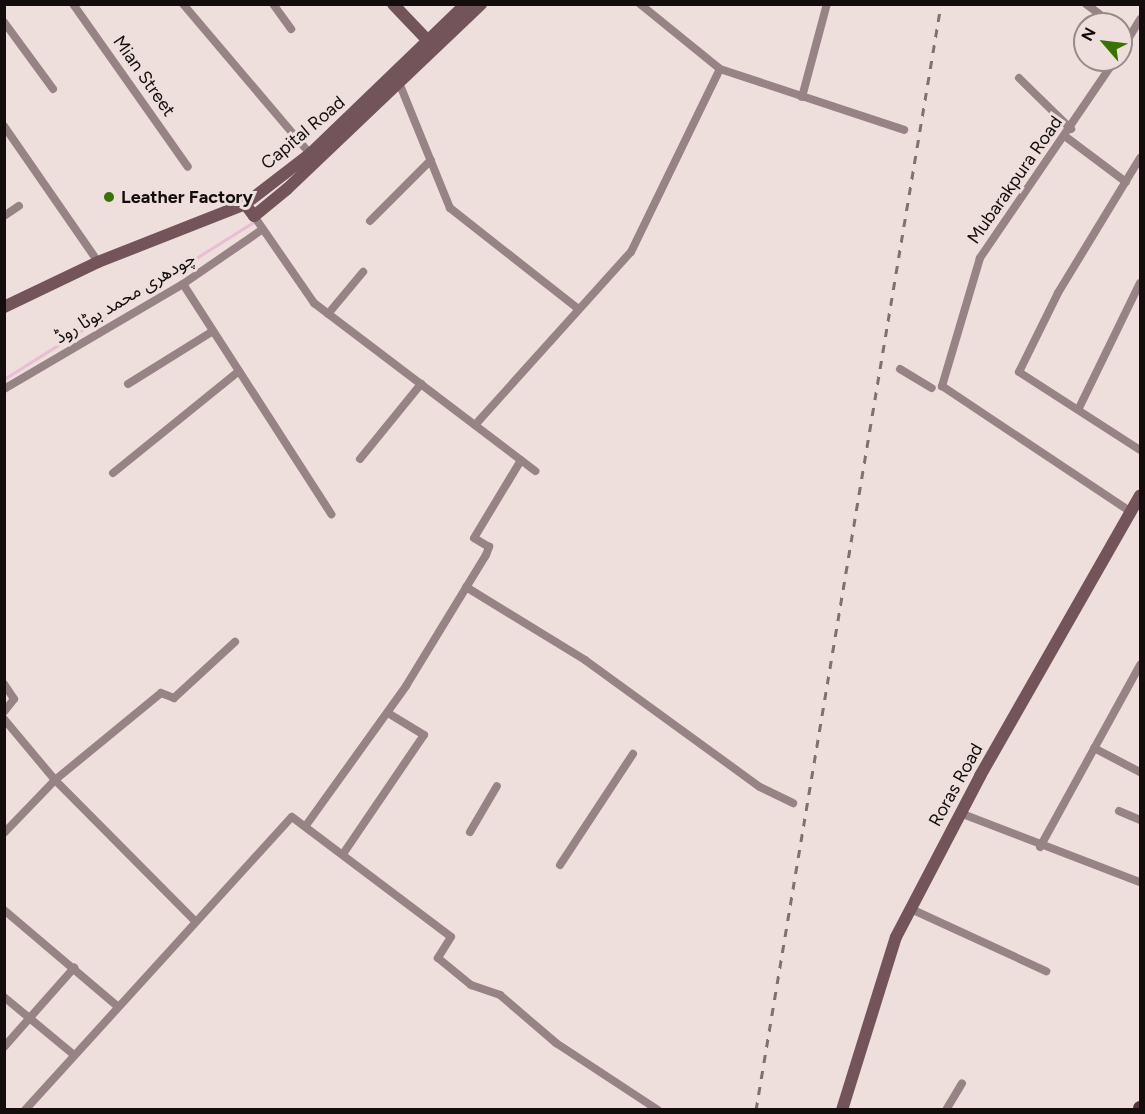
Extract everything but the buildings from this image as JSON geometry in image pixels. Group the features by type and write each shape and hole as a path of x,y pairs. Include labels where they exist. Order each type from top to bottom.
{"street":[{"name":"Mian Street","path":"73,4 188,167"},
{"path":"183,4 310,154"},
{"path":"273,4 291,29"},
{"path":"393,4 429,42"},
{"name":"Capital Road","path":"4,307 98,262 245,204 399,85 429,42 466,4"},
{"path":"254,216 399,85 481,4"},
{"path":"640,4 720,69 904,130"},
{"path":"802,97 827,4"},
{"path":"4,22 52,89"},
{"path":"475,425 577,308 631,252 720,69"},
{"name":"Mubarakpura Road","path":"1107,72 1068,133 980,258 942,386 1131,512"},
{"path":"1019,78 1068,133 1126,182"},
{"path":"399,85 450,208 577,308"},
{"path":"4,126 98,262"},
{"path":"1140,158 1058,293 1019,372 1079,408 1140,450"},
{"path":"370,221 431,160"},
{"path":"245,204 254,216 260,231 328,314 535,471"},
{"path":"4,216 19,206"},
{"name":"چودھری محمد بوٹا روڈ","path":"4,389 183,284 260,231"},
{"path":"328,314 363,272"},
{"path":"1079,408 1137,296 1140,283"},
{"path":"183,284 331,514"},
{"path":"128,384 213,331"},
{"path":"900,369 932,388"},
{"path":"114,473 239,371"},
{"path":"360,459 421,384"},
{"path":"307,824 388,713 489,550 474,538 521,460"},
{"name":"Roras Road","path":"842,1110 879,980 910,909 960,813 1140,499"},
{"path":"466,587 585,660 760,787 793,803"},
{"path":"4,833 55,780 161,693 174,698 235,642"},
{"path":"1040,847 1140,665"},
{"path":"4,684 14,699 4,712"},
{"path":"344,854 424,735 388,713"},
{"path":"4,719 55,780 195,921"},
{"path":"1094,748 1140,772"},
{"path":"560,865 633,754"},
{"path":"470,832 497,786"},
{"path":"1119,811 1140,820"},
{"path":"960,813 1040,847 1140,882"},
{"path":"25,1110 116,1005 289,819 307,824 451,937 438,958 471,985 500,995 556,1043 658,1110"},
{"path":"910,909 1046,971"},
{"path":"4,910 116,1005"},
{"path":"4,1047 74,969"},
{"path":"4,998 73,1054"},
{"path":"946,1110 962,1083"}],"waterway":[{"path":"4,379 256,220"}],"railway":[{"path":"756,1110 941,4"}],"place":[{"name":"Leather Factory","path":"109,197"}]}
